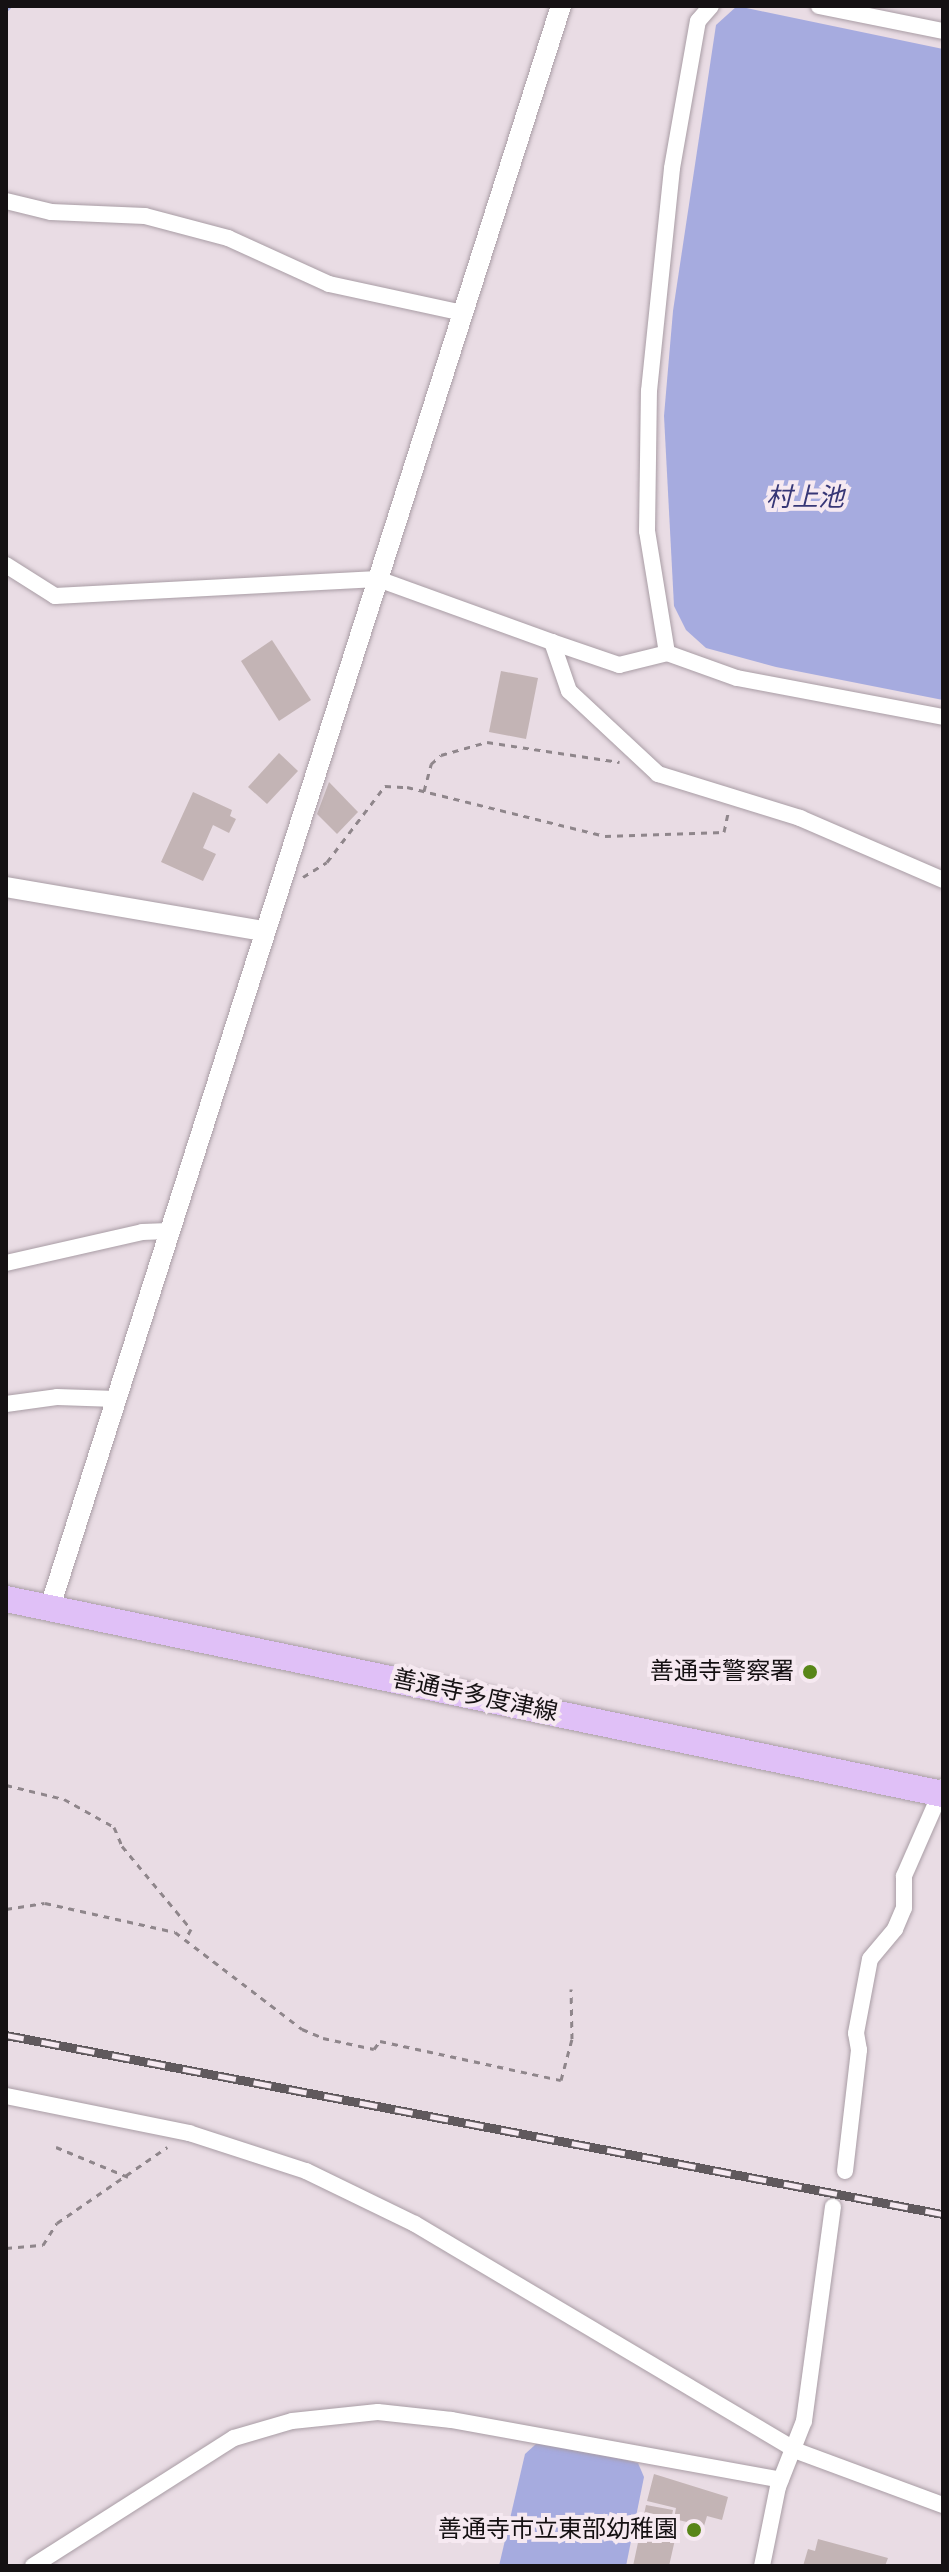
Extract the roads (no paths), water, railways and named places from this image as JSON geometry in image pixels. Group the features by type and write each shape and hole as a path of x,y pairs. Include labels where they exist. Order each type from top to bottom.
{"main road":[{"name":"善通寺多度津線","path":"6,1599 942,1791"}],"street":[{"path":"50,1607 561,6"},
{"path":"667,653 647,531 649,391 672,168 698,21 711,6"},
{"path":"819,6 943,31"},
{"path":"6,201 51,212 145,216 228,238 329,284 463,313"},
{"path":"6,565 55,596 378,579 619,665 667,653 737,678 943,717"},
{"path":"552,642 569,691 650,767 732,798 800,818 943,880"},
{"path":"6,887 264,931"},
{"path":"6,1263 142,1232 169,1231"},
{"path":"6,1404 57,1397 116,1399"},
{"path":"845,2171 859,2050 856,2033 870,1959 895,1929 904,1908 904,1876 942,1791"},
{"path":"6,2096 186,2132 306,2171 415,2224 797,2451 943,2505"},
{"path":"762,2566 781,2480 797,2451 820,2322 833,2207"},
{"path":"33,2566 234,2438 292,2421 378,2412 452,2420 781,2480"}],"water":[{"name":"村上池","path":"737,6 943,49 943,700 776,667 706,648 686,630 674,606 664,416 673,311 716,25"},
{"path":"551,2442 638,2463 644,2477 626,2566 499,2566 525,2454 536,2444"}],"waterway":[{"path":"6,9 9,6"}],"railway":[{"path":"6,2035 943,2214"}],"place":[{"name":"善通寺警察署","path":"810,1672"},
{"name":"善通寺市立東部幼稚園","path":"694,2530"}]}
